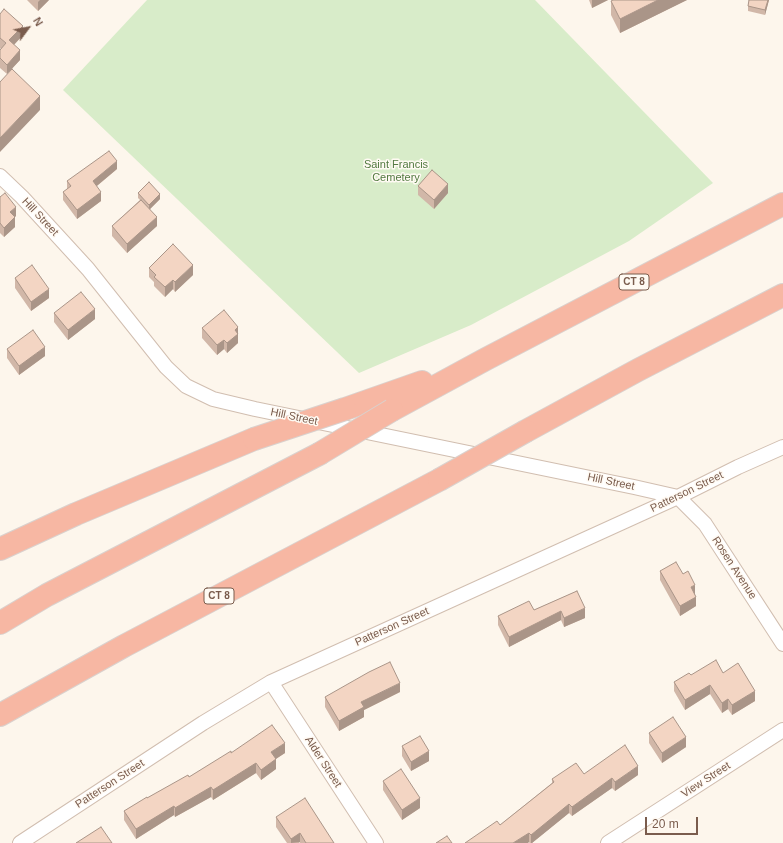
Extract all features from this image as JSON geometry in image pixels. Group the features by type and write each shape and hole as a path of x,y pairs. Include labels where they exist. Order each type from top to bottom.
{"highway":[{"name":"CT 8","path":"0,623 47,595 319,454 392,410 486,359 783,204"},
{"name":"CT 8","path":"0,715 124,646 439,480 638,370 783,294"},
{"path":"0,549 76,514 254,439 345,409 486,359"}],"street":[{"name":"Hill Street","path":"0,176 22,197 88,269 166,368 186,386 213,398 255,409 678,497"},
{"name":"Patterson Street","path":"20,843 203,723 271,682 678,497 783,446"},
{"name":"Rosen Avenue","path":"678,497 705,524 783,644"},
{"name":"Alder Street","path":"271,682 376,843"},
{"name":"View Street","path":"608,843 783,730"}],"green space":[{"name":"Saint Francis Cemetery","path":"147,0 535,0 713,183 629,241 471,325 359,373 63,90"}],"building":[{"path":"658,0 620,19 611,1"},
{"path":"749,0 768,0 765,10 748,6"},
{"path":"4,9 23,26 9,40 20,50 7,65 0,58 0,50 6,43 0,38 0,14"},
{"path":"12,69 40,96 0,138 0,82"},
{"path":"109,151 117,161 93,181 101,192 77,210 63,192 71,186 67,181"},
{"path":"432,170 448,184 434,200 418,186"},
{"path":"149,182 160,194 149,205 138,193"},
{"path":"5,193 16,207 10,212 15,217 4,228 0,223 0,197"},
{"path":"141,200 157,217 127,244 112,226"},
{"path":"173,244 193,265 175,282 173,280 165,287 154,277 156,275 149,268"},
{"path":"32,265 49,289 31,302 15,278"},
{"path":"81,292 95,309 68,330 54,313"},
{"path":"224,310 238,327 235,330 238,334 227,343 224,340 217,345 202,328"},
{"path":"33,330 45,347 19,366 7,349"},
{"path":"676,562 683,574 688,571 695,585 691,587 696,597 680,606 660,571"},
{"path":"577,591 585,608 564,618 561,611 509,637 498,616 529,601 534,610"},
{"path":"716,660 723,673 738,663 755,691 732,705 728,699 722,703 710,685 685,700 674,682 689,673 691,675"},
{"path":"390,662 400,683 361,702 364,707 339,721 325,697"},
{"path":"673,717 686,737 662,753 649,733"},
{"path":"272,725 285,743 271,752 276,759 261,770 256,763 213,790 211,787 175,808 174,806 136,829 124,811 188,775 189,777 231,751 231,753"},
{"path":"420,736 429,751 411,762 402,746"},
{"path":"625,745 638,766 615,782 612,778 572,807 569,804 531,835 529,833 513,843 465,843 497,821 500,825 554,782 552,779 576,763 584,774"},
{"path":"401,769 420,798 402,810 383,781"},
{"path":"305,798 334,843 306,843 300,833 291,839 276,817"},
{"path":"101,827 112,843 76,843"},
{"path":"447,836 452,843 436,843"}]}
